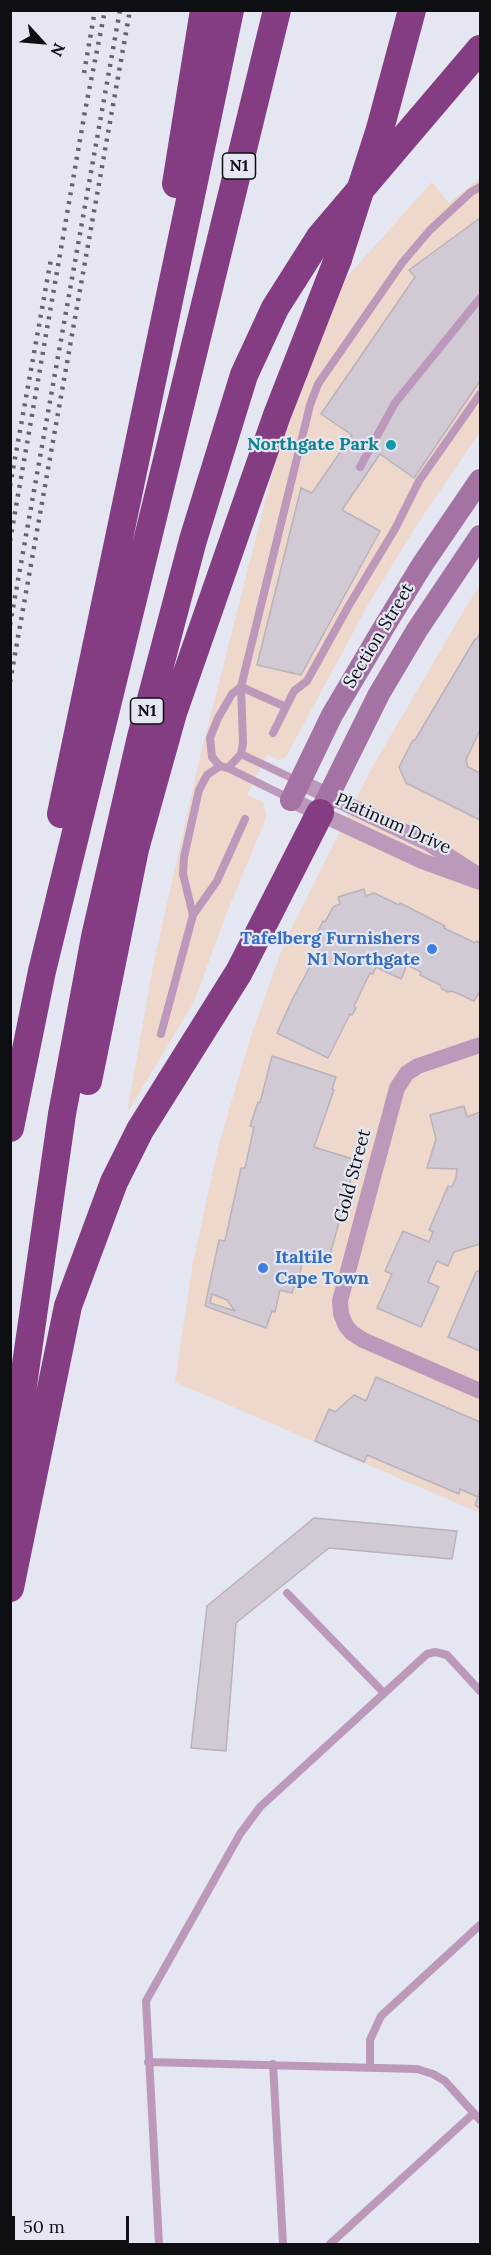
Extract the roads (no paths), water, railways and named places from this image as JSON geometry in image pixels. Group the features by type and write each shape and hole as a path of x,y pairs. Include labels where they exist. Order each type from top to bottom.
{"highway":[{"path":"165,326 172,215 191,81 204,10"},
{"path":"42,971 47,877 230,10"},
{"name":"N1","path":"10,1128 42,971 277,10"},
{"path":"21,1399 53,1288 83,1106 135,849 172,713 277,415 338,259 380,129 412,10"},
{"name":"N1","path":"10,1546 21,1399 62,1114 95,937 141,737 190,552 244,375 275,308 320,237 480,49"},
{"path":"446,90 480,59"},
{"path":"10,1588 68,1306 114,1182 140,1130 238,972 324,805"}],"street":[{"name":"Section Street","path":"295,791 332,715 384,627 422,565 480,480"},
{"name":"Section Street","path":"324,805 379,694 417,630 480,536"},
{"name":"Platinum Drive","path":"295,791 422,861 480,882"},
{"name":"Platinum Drive","path":"324,805 428,843 480,877"},
{"name":"Gold Street","path":"480,1045 418,1066 407,1073 397,1088 340,1301 341,1314 352,1333 363,1340 480,1391"}],"lane":[{"path":"193,915 183,874 184,857 199,790 207,775 224,767 241,754 243,743 241,687 309,405 318,384 402,262 430,230 471,192 480,187"},
{"path":"360,466 395,403 480,298"},
{"path":"273,733 294,691 307,681 348,606 395,530 419,481 480,394"},
{"path":"241,687 286,707"},
{"path":"241,687 232,693 218,718 210,738 212,757 224,767 295,791"},
{"path":"241,754 262,766 295,791"},
{"path":"161,1034 193,915 217,881 245,819"},
{"path":"287,1593 383,1692"},
{"path":"159,2244 146,2001 240,1834 260,1807 427,1654 435,1652 447,1655 480,1691"},
{"path":"370,2067 370,2040 381,2016 480,1925"},
{"path":"148,2062 417,2069 445,2081 480,2120"},
{"path":"273,2064 283,2244"},
{"path":"330,2244 474,2113"}],"railway":[{"path":"84,73 95,10"},
{"path":"10,541 85,111 105,10"},
{"path":"10,625 120,10"},
{"path":"10,682 130,10"},
{"path":"10,486 51,259"}],"place":[{"name":"Northgate Park","path":"391,445"},
{"name":"Tafelberg Furnishers N1 Northgate","path":"432,949"},
{"name":"Italtile Cape Town","path":"263,1268"}]}
